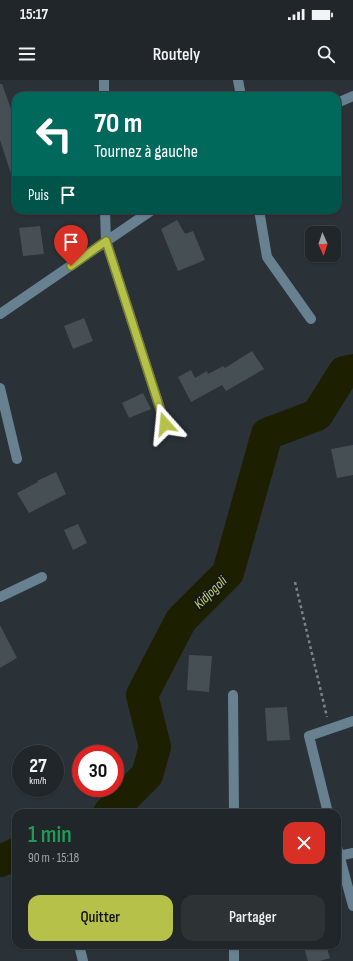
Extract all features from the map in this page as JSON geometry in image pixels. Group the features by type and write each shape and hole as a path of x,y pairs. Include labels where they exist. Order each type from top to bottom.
{"street":[{"path":"104,80 104,92"},
{"path":"238,80 240,92"},
{"path":"341,101 353,96"},
{"path":"105,214 106,241 165,424"},
{"path":"0,314 146,214"},
{"path":"260,214 267,257 311,319"},
{"path":"0,388 17,459"},
{"path":"0,597 42,577"},
{"path":"233,695 234,809"},
{"path":"327,809 309,736 353,722"},
{"path":"341,852 353,853"},
{"path":"341,863 353,906"},
{"path":"80,949 83,961"},
{"path":"234,949 234,961"}],"path":[{"path":"295,582 330,729"}],"building":[{"path":"0,84 2,84 12,112 12,177 0,140"},
{"path":"177,220 185,234 193,231 205,260 178,271 161,229"},
{"path":"40,226 44,254 23,256 19,228"},
{"path":"84,318 93,341 73,349 64,326"},
{"path":"252,351 264,369 226,391 222,385 191,402 178,377 191,370 195,378 207,371 208,374 223,366 225,368"},
{"path":"143,393 151,409 129,418 122,403"},
{"path":"353,445 353,475 337,478 331,449"},
{"path":"56,472 66,494 29,513 17,493"},
{"path":"78,524 87,543 73,550 64,530"},
{"path":"0,625 17,658 0,668"},
{"path":"189,655 212,656 209,692 187,690"},
{"path":"287,707 290,740 267,741 265,708"},
{"path":"304,949 327,949 330,958 320,961 308,961"}],"waterway":[{"name":"Kidjogoli","path":"113,809 147,775 155,747 142,695 181,620 228,573 267,434 317,415 344,372 353,370"},
{"name":"Kidjogoli","path":"0,861 12,856"}],"route":[{"path":"71,266 106,241 165,424"}]}
